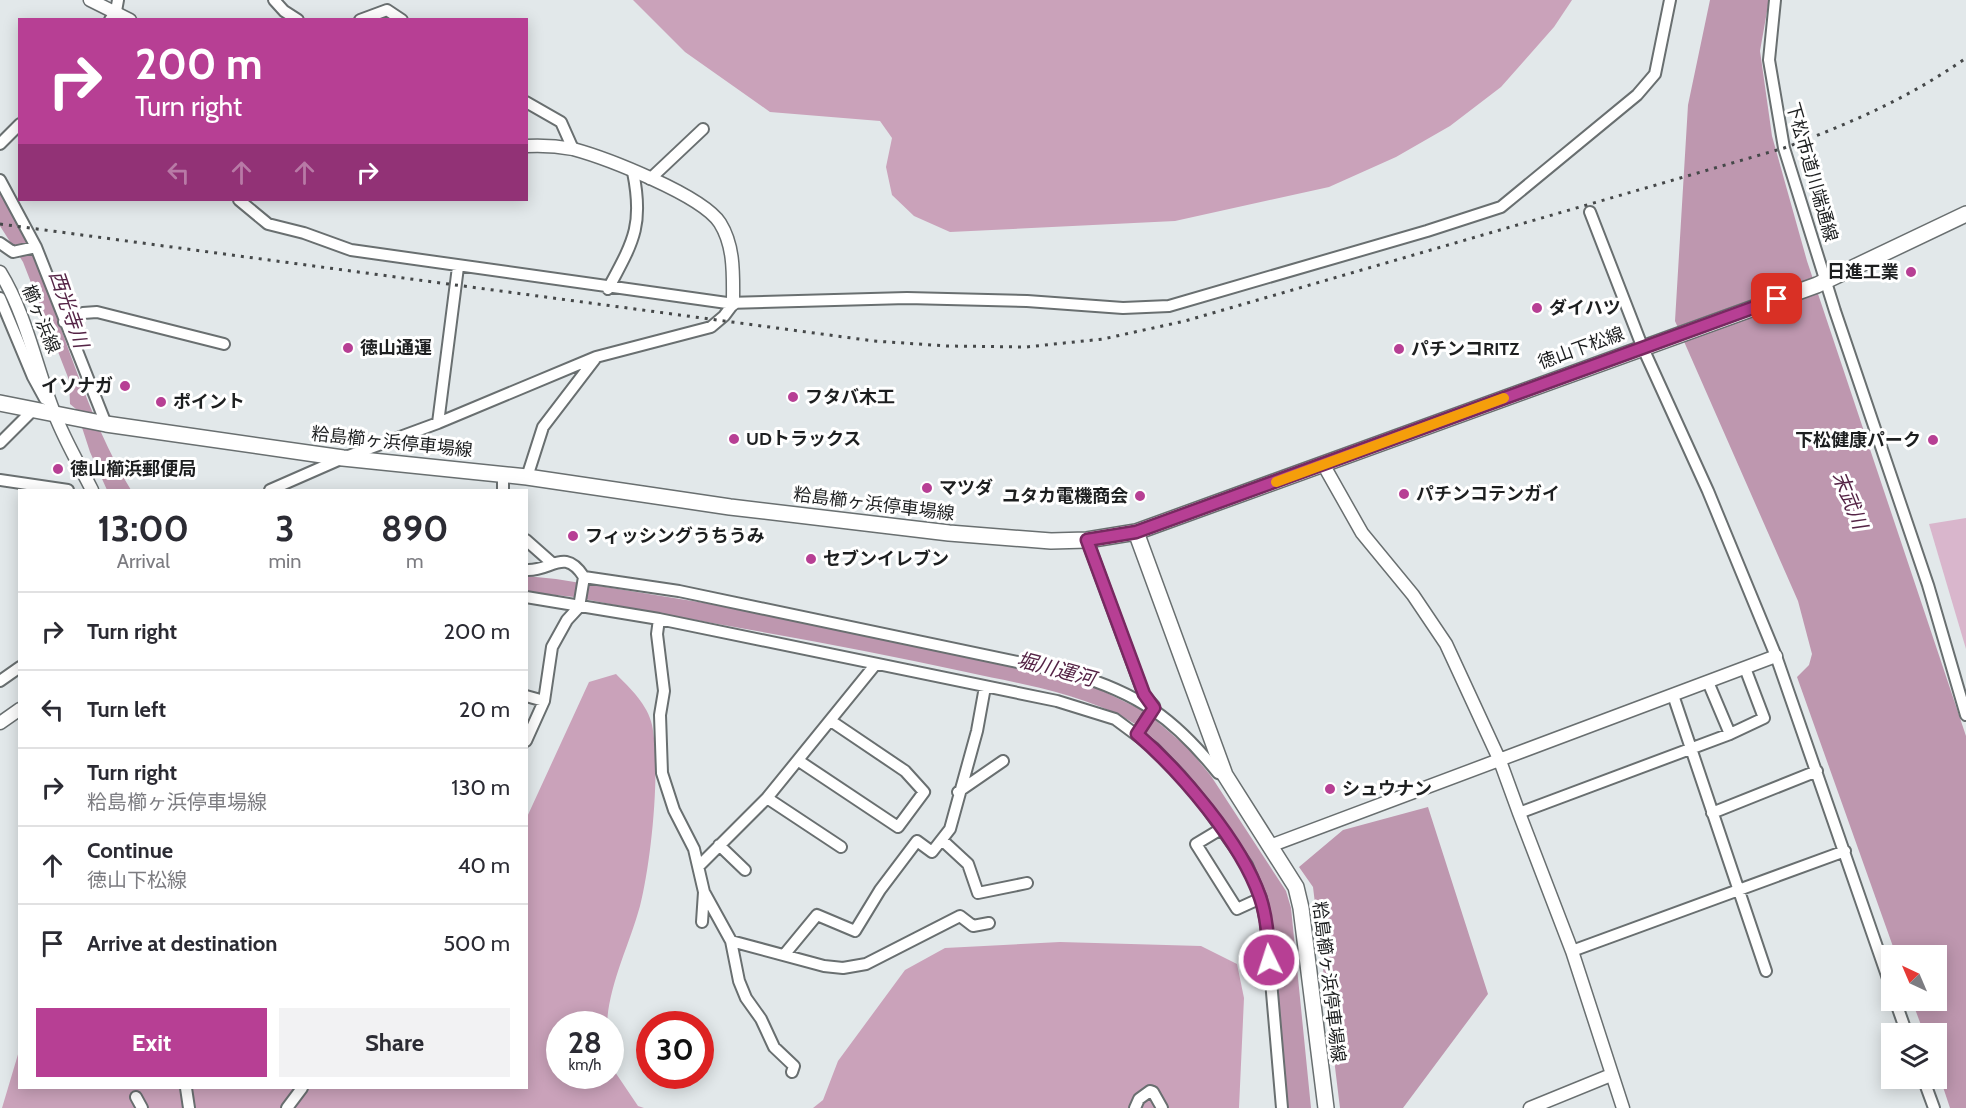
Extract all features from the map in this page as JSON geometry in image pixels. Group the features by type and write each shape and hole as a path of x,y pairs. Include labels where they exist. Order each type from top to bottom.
{"main road":[{"name":"徳山下松線","path":"1136,532 1642,346 1822,283 1966,214"},
{"name":"粭島櫛ヶ浜停車場線","path":"0,403 55,416 343,458 503,474 730,507 949,533 1014,540 1087,540 1136,532 1225,775 1296,887 1301,908 1326,1108"}],"street":[{"path":"90,0 115,10"},
{"path":"274,0 284,11 295,18"},
{"path":"240,201 268,224 304,233 336,246 608,289 733,304 907,298 1123,308 1169,306 1501,207 1515,198 1637,95 1655,74 1670,0"},
{"name":"下松市道川端通線","path":"1775,0 1769,60 1777,118 1792,176 1822,283 1924,574 1966,715"},
{"path":"365,18 387,10 399,18"},
{"path":"528,103 561,122 573,149"},
{"path":"0,144 18,126"},
{"path":"650,179 703,129"},
{"path":"272,489 343,458 438,423 596,357 711,327 733,304 733,266 728,238 719,221 707,207 650,179 573,149 528,146"},
{"path":"608,289 625,257 638,221 639,210 633,172"},
{"path":"0,180 36,247 106,424"},
{"path":"1590,212 1642,346 1708,491 1776,656 1881,957"},
{"path":"0,243 13,252 36,247"},
{"path":"438,423 458,267"},
{"name":"櫛ヶ浜線","path":"0,272 11,289 42,370 55,416 92,489"},
{"path":"0,298 33,377 55,416"},
{"path":"64,322 83,314 97,312 224,344"},
{"path":"527,477 543,427 596,357"},
{"path":"0,443 32,411"},
{"path":"1323,464 1362,533 1413,595 1446,644 1500,761 1520,813 1572,951 1623,1108"},
{"path":"503,474 503,489"},
{"path":"0,480 61,489"},
{"path":"1087,540 1144,694 1153,710"},
{"path":"528,542 552,562"},
{"path":"528,570 537,570 552,562 567,561 575,565 584,579 579,605 567,620 552,647 544,701 528,737"},
{"path":"584,579 679,591 1070,673 1104,684 1153,710 1180,730 1218,772 1225,775"},
{"path":"528,597 659,619 1101,712 1139,732 1180,775 1221,829 1247,865 1261,898 1266,923 1282,1108"},
{"path":"659,619 657,634 664,691 660,715 662,773 675,810 691,839 699,866 704,892 702,922"},
{"path":"1270,846 1776,656"},
{"path":"699,866 767,798 875,665"},
{"path":"0,681 18,668"},
{"path":"1520,813 1730,734 1764,718 1745,668"},
{"path":"1708,682 1730,734"},
{"path":"784,955 817,915 855,931 880,890 917,841 932,852 942,840 950,829 958,792 977,731 985,687"},
{"path":"1673,695 1766,971"},
{"path":"528,697 544,701"},
{"path":"0,723 18,710"},
{"path":"1139,732 1153,710"},
{"path":"799,761 898,827 924,792 905,771 831,721"},
{"path":"958,792 1003,761"},
{"path":"1712,813 1817,771"},
{"path":"767,798 841,848"},
{"path":"1221,829 1196,844 1238,909 1261,898"},
{"path":"942,840 968,864 978,893 1028,884"},
{"path":"719,845 745,870"},
{"path":"1572,951 1845,851"},
{"path":"704,892 731,941 739,981 746,998 761,1019 774,1047 794,1066 792,1072"},
{"path":"731,941 824,966 843,968 866,964 960,916 973,926 989,923"},
{"path":"1530,1108 1611,1076"},
{"path":"186,1089 189,1108"},
{"path":"287,1108 301,1089"},
{"path":"1927,1089 1934,1108"},
{"path":"1135,1108 1139,1099 1149,1091 1153,1092 1162,1108"},
{"path":"136,1097 142,1108"}],"shaded area":[{"path":"633,0 1572,0 1554,27 1501,87 1450,126 1396,157 1329,187 1175,221 950,232 914,216 892,195 886,167 892,138 880,121 770,112 685,52"},
{"path":"1966,518 1966,649 1929,524"},
{"path":"616,674 643,704 652,725 655,744 655,790 648,866 636,921 611,994 609,1011 546,1011 546,1089 624,1089 624,1085 638,1106 644,1108 2,1108 18,1054 18,1089 528,1089 528,815 589,682"},
{"path":"1060,942 1201,946 1237,964 1244,998 1239,1108 813,1108 823,1100 838,1061 905,970 945,948"}],"water":[{"name":"末武川","path":"1710,0 1769,0 1760,51 1772,136 1807,261 1966,736 1966,1108 1950,1108 1944,1089 1947,1089 1947,1023 1920,1023 1916,1011 1947,1011 1947,945 1892,945 1797,677 1809,665 1812,654 1798,601 1675,321 1688,105"},
{"path":"0,189 36,263 94,417 130,489 107,489 90,452 76,409 70,404 69,380 23,262 0,226"},
{"path":"528,576 742,609 1078,679 1146,712 1188,748 1211,776 1286,891 1291,908 1311,1108 1288,1108 1271,919 1262,896 1215,812 1174,760 1154,739 1135,724 1096,705 1053,691 1009,681 574,597 528,592"},
{"path":"1428,807 1488,994 1403,1108 1340,1108 1313,887 1299,867 1343,830"}],"railway":[{"path":"0,224 874,341 947,346 1026,347 1103,339 1185,321 1784,148 1901,98 1966,58"}],"slow traffic":[{"path":"1276,482 1504,398"}],"place":[{"name":"日進工業","path":"1911,272"},
{"name":"ダイハツ","path":"1537,308"},
{"name":"徳山通運","path":"348,348"},
{"name":"パチンコRITZ","path":"1399,349"},
{"name":"イソナガ","path":"125,386"},
{"name":"フタバ木工","path":"793,397"},
{"name":"ポイント","path":"161,402"},
{"name":"UDトラックス","path":"734,439"},
{"name":"下松健康パーク","path":"1933,440"},
{"name":"徳山櫛浜郵便局","path":"58,469"},
{"name":"マツダ","path":"927,488"},
{"name":"パチンコテンガイ","path":"1404,494"},
{"name":"ユタカ電機商会","path":"1140,496"},
{"name":"フィッシングうちうみ","path":"573,536"},
{"name":"セブンイレブン","path":"811,559"},
{"name":"シュウナン","path":"1330,789"}],"route":[{"path":"1269,960 1261,898 1247,865 1204,804 1180,775 1137,734 1154,706 1144,694 1087,540 1136,532 1642,346 1777,299"}],"water label":[{"name":"西光寺川","path":"69,309"},
{"name":"堀川運河","path":"1056,669"}]}
